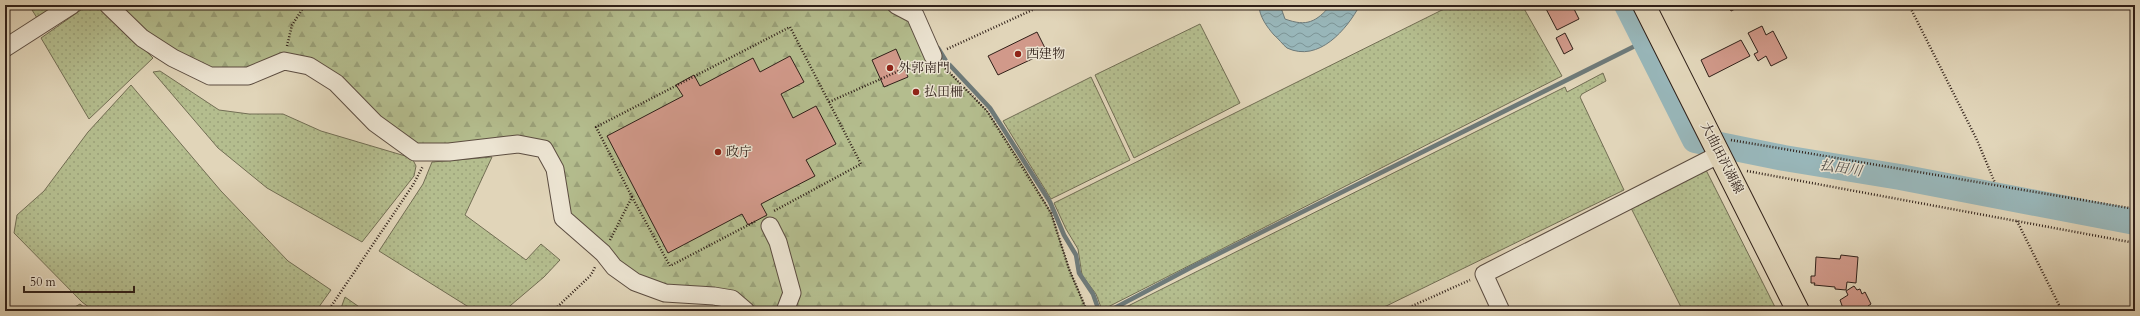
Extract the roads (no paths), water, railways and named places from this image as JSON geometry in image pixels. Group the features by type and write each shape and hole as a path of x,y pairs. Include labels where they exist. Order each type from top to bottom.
{"main road":[{"name":"大曲田沢湖線","path":"1644,5 1732,177 1798,311"}],"street":[{"path":"5,48 72,5"},
{"path":"108,5 142,38 173,58 210,76 248,76 284,61 309,66 336,83 374,124 415,152 449,152 518,144 544,148 555,169 563,218 603,253 614,267 635,282 665,293 714,296 732,299 746,311"},
{"path":"896,5 915,15 933,56"},
{"path":"1501,311 1484,274 1716,146"},
{"path":"766,220 778,242 792,293 785,311"}],"water":[{"path":"1259,5 1280,5 1285,19 1305,23 1316,19 1331,5 1360,5 1348,24 1331,41 1310,51 1299,51 1287,48 1274,35 1262,17"}],"waterway":[{"name":"払田川","path":"1627,5 1695,140 1784,158 1900,177 2135,222"},
{"path":"1109,311 1192,267 1645,41"},
{"path":"938,48 946,61 990,108 1050,202 1064,235 1076,255 1079,273 1093,294 1099,311"}],"place":[{"name":"西建物","path":"1018,54"},
{"name":"外郭南門","path":"890,68"},
{"name":"払田柵","path":"916,92"},
{"name":"政庁","path":"718,152"}]}
